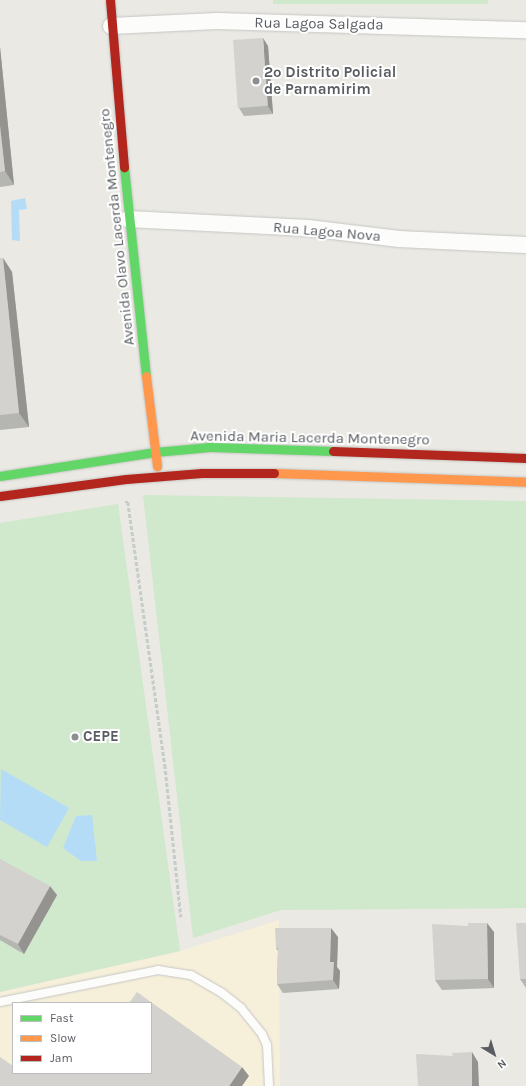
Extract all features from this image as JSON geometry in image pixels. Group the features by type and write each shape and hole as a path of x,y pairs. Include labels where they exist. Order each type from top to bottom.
{"main road":[{"name":"Avenida Olavo Lacerda Montenegro","path":"110,0 128,219 158,477"},
{"name":"Avenida Maria Lacerda Montenegro","path":"0,476 155,452 222,447 526,458"},
{"path":"0,496 202,473 297,473 526,482"}],"street":[{"name":"Rua Lagoa Salgada","path":"112,26 218,21 526,30"},
{"name":"Rua Lagoa Nova","path":"128,219 308,228 399,239 526,245"}],"lane":[{"path":"0,1002 158,970 191,975 235,1003 262,1034 267,1045 270,1086"}],"path":[{"path":"128,502 165,765 181,917"}],"shaded area":[{"path":"279,920 280,1086 0,1086 0,992 180,951"}],"green space":[{"path":"273,0 488,0 488,4 273,4"},
{"path":"143,495 526,501 526,908 281,910 193,938"},
{"name":"CEPE","path":"118,504 180,951 0,992 0,523"}],"water":[{"path":"25,198 27,209 19,210 20,241 12,240 11,201"},
{"path":"1,769 69,808 47,847 0,820"},
{"path":"92,815 97,861 81,861 63,848 76,816"}],"building":[{"name":"2º Distrito Policial de Parnamirim","path":"263,38 268,106 238,108 233,40"},
{"path":"0,126 5,171 0,172"},
{"path":"0,258 3,258 19,413 0,415"},
{"path":"0,859 50,886 18,944 0,935"},
{"path":"468,923 487,923 488,979 435,980 432,924 468,926"},
{"path":"516,923 526,923 526,979 520,979"},
{"path":"275,928 331,928 330,962 334,962 333,980 277,984 278,948 276,948"},
{"path":"137,992 151,1002 130,1002"},
{"path":"152,1003 242,1067 229,1086 0,1086 0,1057 12,1065 12,1074 152,1074"},
{"path":"472,1052 472,1086 418,1086 416,1054 453,1056 452,1053"}],"traffic: fast":[{"path":"124,167 146,376"},
{"path":"0,476 155,452 210,447 333,451"}],"traffic: slow":[{"path":"146,376 157,466"},
{"path":"274,473 526,482"}],"traffic: jam":[{"path":"110,0 124,167"},
{"path":"333,451 526,458"},
{"path":"0,496 126,479 202,473 274,473"}],"place":[{"name":"2º Distrito Policial de Parnamirim","path":"256,81"},
{"name":"CEPE","path":"75,737"}]}
